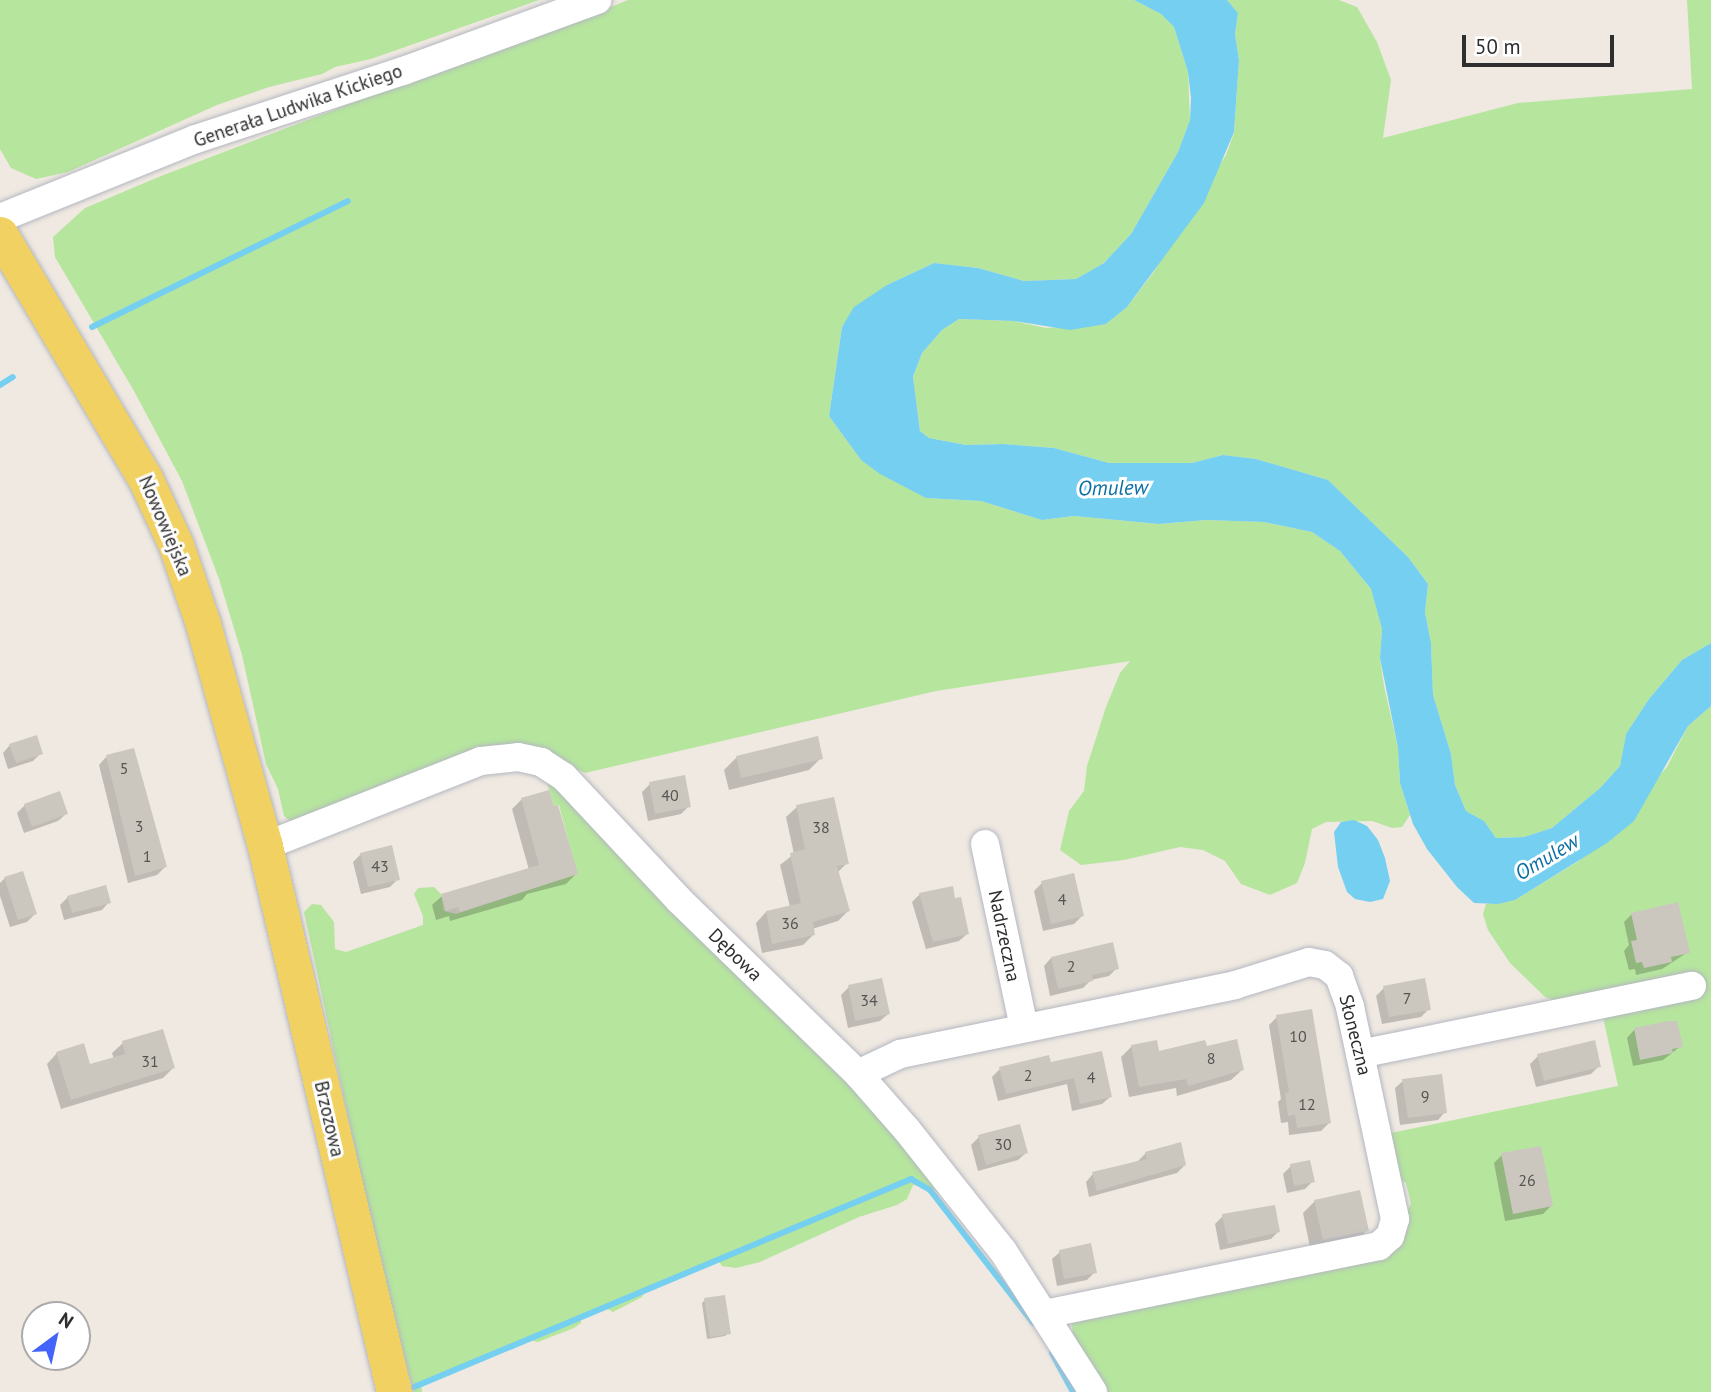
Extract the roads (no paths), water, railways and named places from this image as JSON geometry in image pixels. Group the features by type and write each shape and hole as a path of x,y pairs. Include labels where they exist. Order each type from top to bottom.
{"main road":[{"name":"Nowowiejska","path":"0,234 145,478 176,545 203,624 265,846"},
{"name":"Brzozowa","path":"265,846 394,1392"}],"street":[{"name":"Generała Ludwika Kickiego","path":"0,218 196,139 403,71 597,0"},
{"name":"Dębowa","path":"265,846 463,765 503,756 541,762 564,777 679,900 858,1074 961,1196 1045,1314 1093,1392"},
{"name":"Nadrzeczna","path":"985,844 1024,1028"},
{"name":"Słoneczna","path":"858,1074 900,1054 1235,985 1309,962 1325,965 1339,976 1350,1007 1395,1219 1390,1236 1379,1246 1045,1314"},
{"path":"1360,1054 1692,986"}],"water":[{"name":"Omulew","path":"1134,0 1227,0 1238,13 1235,34 1239,60 1234,132 1204,203 1127,307 1106,324 1070,330 1014,321 959,319 942,330 922,353 913,377 920,431 929,438 966,445 1003,444 1054,448 1109,463 1192,463 1223,455 1256,459 1328,480 1408,557 1428,584 1425,612 1431,643 1433,695 1451,754 1455,785 1466,811 1484,821 1496,838 1524,837 1552,828 1600,788 1620,766 1626,734 1649,699 1682,660 1711,643 1711,706 1688,726 1634,821 1607,843 1515,900 1498,904 1474,903 1457,887 1427,849 1413,824 1400,783 1398,748 1380,658 1382,629 1371,589 1340,551 1312,532 1264,522 1206,520 1159,524 1074,516 1042,520 981,501 926,498 880,474 861,460 829,416 842,327 854,307 887,285 934,263 978,268 1024,281 1076,279 1104,263 1131,234 1178,152 1190,120 1191,98 1188,72 1174,27 1161,14"},
{"path":"1354,820 1367,826 1378,840 1385,858 1390,881 1383,899 1370,902 1355,899 1347,892 1338,867 1334,832 1341,822"}],"waterway":[{"path":"92,327 348,201"},
{"path":"0,385 13,377"},
{"path":"414,1387 911,1179 930,1190 1033,1323"},
{"path":"1052,1353 1073,1392"}]}
